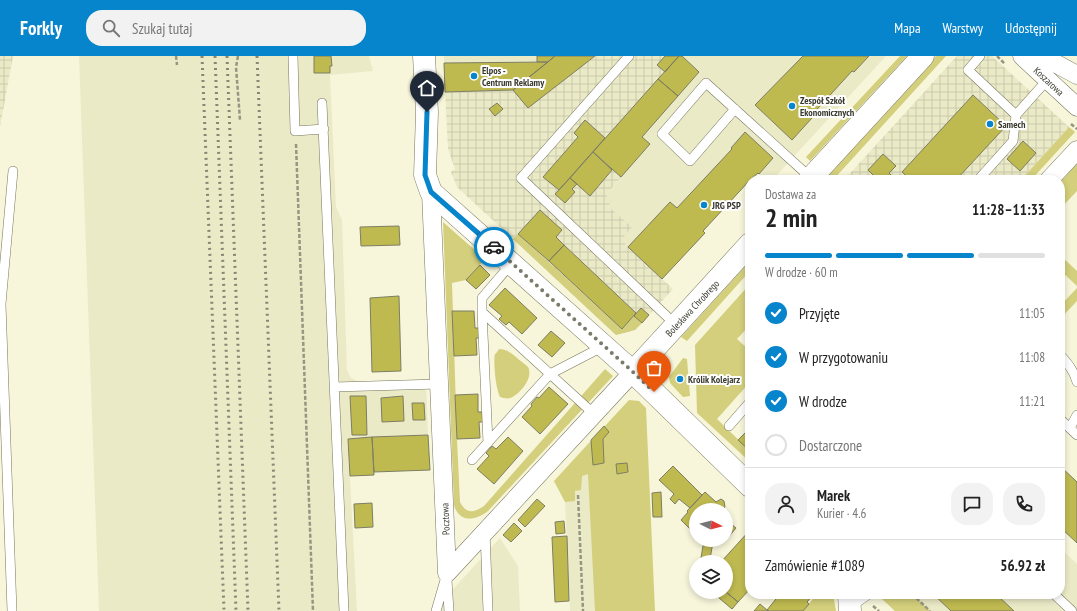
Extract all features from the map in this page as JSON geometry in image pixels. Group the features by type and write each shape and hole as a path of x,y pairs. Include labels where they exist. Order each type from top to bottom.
{"street":[{"name":"Pocztowa","path":"424,56 427,112 425,175 431,192 447,572"},
{"path":"814,175 923,56"},
{"name":"Koszarowa","path":"1022,56 1077,107"},
{"name":"Koszarowa","path":"1042,56 1062,64 1077,75"},
{"path":"1054,175 1077,150"},
{"path":"431,192 633,372 745,481"},
{"name":"Bolesława Chrobrego","path":"633,372 745,249"},
{"path":"447,572 633,372"}],"lane":[{"path":"293,56 295,131 324,129"},
{"path":"629,56 521,178 676,325"},
{"path":"980,56 968,70 1016,115"},
{"path":"982,175 1013,141 1016,115 1062,64"},
{"path":"735,110 690,160 662,134 706,83 806,175"},
{"path":"322,103 344,611"},
{"path":"12,611 1,304 13,171"},
{"path":"488,443 482,298 512,263"},
{"path":"482,312 594,414"},
{"path":"472,460 550,374 604,346"},
{"path":"1065,360 1075,374 1077,382"},
{"path":"334,388 439,384"},
{"path":"729,426 745,408"},
{"path":"1065,423 1074,431 1077,415"},
{"path":"485,532 488,611"},
{"path":"436,611 447,572"},
{"path":"447,572 448,611"},
{"path":"849,603 856,603 862,599"},
{"path":"1059,599 1072,611"}],"path":[{"path":"176,56 177,65"},
{"path":"238,56 236,67 240,120"},
{"path":"295,131 313,611"},
{"path":"578,495 583,611"},
{"path":"917,599 930,611"}],"shaded area":[{"path":"0,56 13,56 0,127"},
{"path":"79,56 369,56 373,71 330,75 336,207 342,220 347,370 351,378 359,382 426,379 428,435 348,439 357,611 99,611"},
{"path":"444,56 555,56 513,90 445,92"},
{"path":"555,56 679,56 593,152 621,177 606,195 612,201 608,206 632,227 621,240 673,289 635,330 616,335 457,187 451,172 455,169 448,149 445,92 513,90"},
{"path":"679,56 886,56 777,175 760,175 758,173 756,175 745,175 745,185 703,231 705,233 662,279 621,240 631,227 608,206 606,195 621,177 593,152"},
{"path":"900,56 907,56 810,161 806,157"},
{"path":"936,56 946,56 838,175 828,175"},
{"path":"957,56 992,56 1069,127 1026,175 849,175"},
{"path":"1069,127 1075,132 1036,175 1026,175"},
{"path":"1077,164 1077,191 1065,204 1065,177"},
{"path":"443,222 485,259 466,280 452,283 460,502 465,509 474,511 484,506 605,369 613,376 488,511 478,517 473,518 460,515 456,511 454,505"},
{"path":"518,234 622,329 634,316 642,323 635,330 616,335 513,239"},
{"path":"1065,260 1077,271 1077,286 1065,275"},
{"path":"745,267 745,277 687,341 681,337"},
{"path":"1077,288 1077,301 1065,314 1065,301"},
{"path":"745,290 745,330 737,339 745,346 745,388 717,419 745,446 745,457 697,413 695,345"},
{"path":"499,349 506,350 512,354 528,367 529,371 529,376 525,386 514,396 509,398 500,397 497,389 494,358"},
{"path":"683,358 687,359 690,396 683,397 670,383 669,377"},
{"path":"629,400 639,401 646,408 655,611 595,611 588,474 582,476 581,490 575,491 575,501 565,502 554,481"},
{"path":"591,440 618,611 570,611 565,502 554,481"},
{"path":"500,538 518,566 520,611 433,611"},
{"path":"1065,553 1077,564 1077,611 895,611 882,599 1065,599"},
{"path":"813,599 834,599 836,611 803,611"},
{"path":"882,599 917,599 930,611 895,611"}],"building":[{"path":"314,56 331,56 332,66 330,66 330,73 314,73"},
{"path":"537,56 555,56 548,62 537,62"},
{"path":"555,56 595,56 528,108 513,90"},
{"path":"665,56 679,56 665,72 657,65"},
{"path":"679,56 682,56 699,72 678,96 658,79"},
{"path":"803,56 869,56 854,72 852,71 810,117 812,118 792,140 755,105"},
{"path":"548,62 513,90 445,92 444,63"},
{"path":"658,79 678,96 642,137 650,144 621,177 593,152"},
{"path":"973,95 1006,126 961,175 905,175 902,172"},
{"path":"497,103 503,109 495,116 489,109"},
{"path":"585,120 605,138 559,190 543,177 578,137 574,133"},
{"name":"JRG PSP","path":"745,132 773,158 759,174 745,175 745,185 703,231 705,233 662,279 628,247 670,202 677,208 732,149 731,148"},
{"path":"1023,141 1036,153 1020,171 1007,159"},
{"path":"593,152 612,170 590,196 570,178"},
{"path":"883,154 896,166 889,173 891,175 873,175 868,170"},
{"path":"570,178 577,184 572,189 575,192 565,203 555,194"},
{"path":"540,210 562,230 556,237 564,245 549,261 518,234"},
{"path":"399,226 400,245 361,246 360,227"},
{"path":"564,245 636,313 622,329 549,261"},
{"path":"480,265 490,275 476,289 466,280"},
{"path":"505,288 537,318 522,334 509,322 506,325 499,319 502,316 489,305"},
{"path":"399,296 401,371 372,372 370,298"},
{"path":"641,308 649,315 642,323 634,316"},
{"path":"452,311 474,311 475,328 479,328 480,338 476,338 477,355 454,356"},
{"path":"551,331 565,343 552,357 538,345"},
{"path":"549,387 568,404 540,434 522,417 532,406 531,404 537,397 539,398"},
{"path":"478,394 478,412 483,412 483,422 479,422 480,438 457,439 455,395"},
{"path":"350,396 366,396 367,435 352,435"},
{"path":"403,396 404,421 382,422 381,398"},
{"path":"412,403 424,403 425,420 413,420"},
{"path":"604,426 609,432 603,439 604,463 593,465 591,440"},
{"path":"745,433 745,446 738,440"},
{"path":"428,435 430,470 374,472 372,437"},
{"path":"372,437 374,475 350,476 348,439"},
{"path":"508,437 523,451 494,484 477,469 489,456 486,453 492,446 496,449"},
{"path":"627,463 628,472 617,474 616,464"},
{"path":"673,466 702,495 695,503 689,503 689,507 679,499 675,504 670,499 674,494 659,480"},
{"path":"1065,471 1077,482 1077,543 1065,532"},
{"path":"661,492 662,517 653,517 652,493"},
{"path":"705,492 716,502 721,499 724,503 695,503"},
{"path":"537,499 545,506 525,527 518,520"},
{"path":"372,503 373,527 355,528 354,504"},
{"path":"689,509 689,528 681,520 688,512 687,511"},
{"path":"564,521 565,533 556,534 555,522"},
{"path":"514,523 522,531 511,542 503,535"},
{"path":"567,536 569,601 555,602 552,537"},
{"path":"745,536 745,594 738,602 733,598 733,555 727,555"},
{"path":"703,547 712,547 711,555 702,555"},
{"path":"733,598 738,602 732,609 720,599"},
{"path":"776,599 810,599 807,602 809,604 803,611 767,610"},
{"path":"938,599 1001,599 1014,611 951,611"},
{"path":"760,604 767,610 769,611 754,611"}],"railway":[{"path":"202,56 224,611"},
{"path":"215,56 236,611"},
{"path":"227,56 248,611"},
{"path":"257,56 279,611"}],"way so far":[{"path":"494,247 654,392"}],"place":[{"name":"Elpos - Centrum Reklamy","path":"474,76"},
{"name":"Zespół Szkół Ekonomicznych","path":"792,106"},
{"name":"Samech","path":"990,124"},
{"name":"JRG PSP","path":"704,205"},
{"name":"Królik Kolejarz","path":"680,379"}],"route":[{"path":"427,112 425,175 431,192 494,247"}]}
